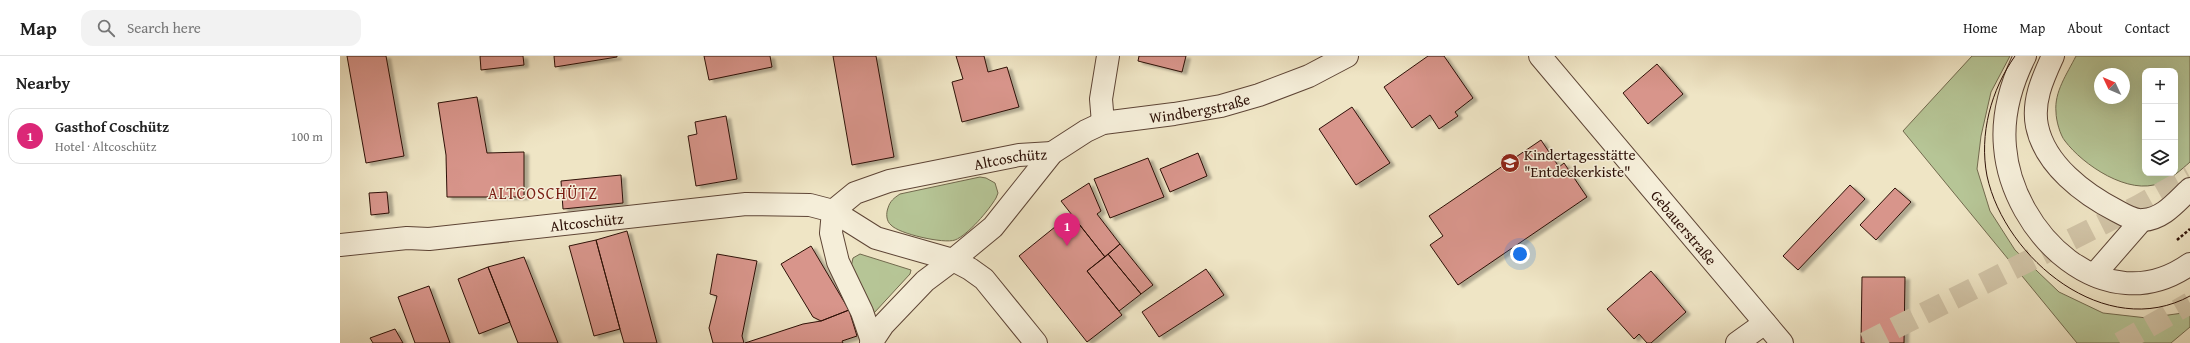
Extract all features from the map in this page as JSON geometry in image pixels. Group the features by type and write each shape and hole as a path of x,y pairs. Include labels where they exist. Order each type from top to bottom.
{"street":[{"path":"1103,123 1101,99 1108,56"},
{"name":"Windbergstraße","path":"1052,153 1086,131 1103,123 1174,114 1221,106 1259,95 1309,76 1347,56"},
{"name":"Gebauerstraße","path":"1540,56 1782,343"},
{"path":"2025,56 2014,81 2006,115 2005,147 2011,179 2026,213 2043,237 2072,263 2094,275 2123,283 2150,282 2177,273 2190,264"},
{"path":"2053,56 2040,85 2036,106 2037,126 2046,149 2067,176 2089,195 2121,213 2141,220 2155,218 2166,211 2190,189"},
{"name":"Altcoschütz","path":"872,342 862,312 838,262 831,233 832,211 855,193 889,181 1012,156 1052,153"},
{"name":"Altcoschütz","path":"872,342 883,325 925,281 953,260 992,227 1052,153"},
{"name":"Altcoschütz","path":"340,245 407,238 429,239 746,204 810,204 832,211 876,238 953,260"},
{"path":"2094,275 2141,220"},
{"path":"953,260 970,269 984,279 1036,343"},
{"path":"1737,343 1765,324"}],"green space":[{"path":"1972,56 2010,56 1991,92 1981,136 1977,169 1990,211 2015,250 2059,292 2103,313 2147,318 2190,312 2190,327 2171,343 2077,343 1903,131"},
{"path":"2076,56 2190,56 2190,162 2178,172 2178,68 2142,68 2142,176 2172,176 2160,183 2148,186 2121,182 2108,176 2083,160 2063,138 2056,115 2056,105 2059,90"},
{"path":"980,177 986,178 995,183 998,193 993,203 978,222 966,233 955,240 941,241 912,235 891,225 887,219 887,210 892,200 900,194"},
{"path":"860,254 911,270 910,274 874,313 851,267 853,258"}],"building":[{"path":"347,56 386,56 404,156 366,163"},
{"path":"480,56 523,56 524,65 481,70"},
{"path":"554,56 617,56 617,57 555,67"},
{"path":"704,56 770,56 772,67 709,80"},
{"path":"833,56 876,56 894,157 852,165"},
{"path":"956,56 984,56 988,72 1007,67 1019,107 962,122 952,82 963,79"},
{"path":"1139,56 1186,56 1182,72 1138,61"},
{"path":"1428,56 1444,56 1473,98 1455,112 1458,116 1439,129 1430,115 1412,128 1384,87"},
{"path":"1657,64 1683,94 1648,124 1623,93"},
{"path":"477,97 487,153 524,152 524,197 447,197 446,155 438,103"},
{"path":"1352,107 1390,163 1356,185 1319,129"},
{"path":"726,116 737,179 696,186 688,136 697,134 695,122"},
{"path":"1541,140 1559,167 1564,163 1587,197 1458,285 1430,245 1443,236 1429,216"},
{"path":"1198,153 1207,176 1170,192 1160,169"},
{"path":"1148,158 1164,197 1110,218 1094,179"},
{"path":"621,175 623,203 563,209 561,181"},
{"path":"1089,183 1101,211 1097,214 1120,244 1105,257 1061,201"},
{"path":"1850,185 1865,199 1798,270 1783,256"},
{"path":"1895,188 1911,202 1876,240 1860,225"},
{"path":"387,192 389,213 371,215 369,193"},
{"path":"1071,214 1105,257 1087,271 1122,315 1087,342 1019,256"},
{"path":"627,231 657,343 624,343 596,240"},
{"path":"596,240 620,329 594,336 569,246"},
{"path":"1120,244 1153,285 1141,294 1108,254"},
{"path":"811,246 849,310 821,321 813,317 781,264"},
{"path":"717,254 757,261 742,336 744,343 713,343 709,328 717,296 710,294"},
{"path":"1108,254 1141,294 1119,311 1087,271"},
{"path":"524,257 558,343 518,343 488,267"},
{"path":"488,267 510,322 479,334 458,279"},
{"path":"1206,269 1224,295 1159,337 1142,312"},
{"path":"1651,271 1686,312 1651,343 1647,343 1639,334 1634,339 1607,309"},
{"path":"1862,277 1905,277 1904,343 1861,343"},
{"path":"429,286 450,343 415,343 398,297"},
{"path":"849,310 857,336 842,341 843,343 745,343 803,324 821,321"},
{"path":"395,329 403,343 373,343 370,338"}],"tunnel":[{"path":"1865,343 2138,206 2190,177"},
{"path":"2120,343 2190,303"}],"tram line":[{"path":"2015,56 1999,83 1993,98 1986,129 1985,144 1987,176 1997,207 2014,236 2037,263 2064,284 2094,300 2125,308 2158,307 2190,296"}],"place":[{"name":"Kindertagesstätte \"Entdeckerkiste\"","path":"1510,163"},
{"name":"Gasthof Coschütz","path":"1067,246"}],"district":[{"name":"ALTCOSCHÜTZ","path":"543,193"}]}
